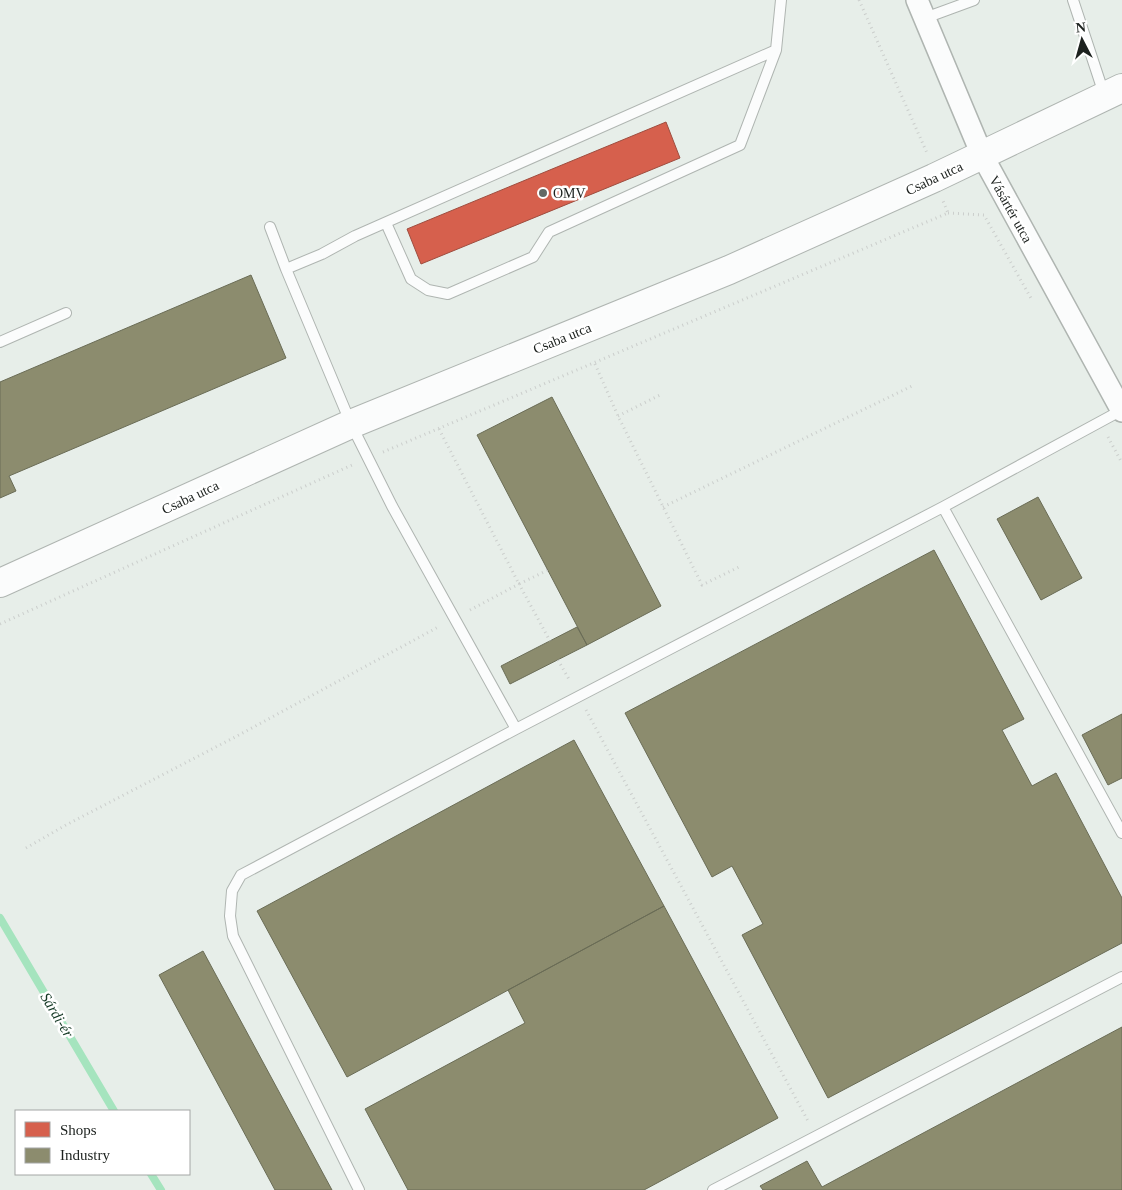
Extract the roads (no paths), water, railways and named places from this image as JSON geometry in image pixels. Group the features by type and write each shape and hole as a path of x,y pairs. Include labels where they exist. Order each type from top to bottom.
{"street":[{"name":"Vásártér utca","path":"921,9 982,155 1122,411"},
{"name":"Csaba utca","path":"0,583 351,424 720,273 982,155 1113,92"}],"lane":[{"path":"386,223 411,279 428,290 448,294 533,257 549,232 740,145 776,50 781,0"},
{"path":"921,9 974,0"},
{"path":"1074,0 1113,92"},
{"path":"286,269 322,254 355,236 776,50"},
{"path":"270,227 351,424 392,506 516,729"},
{"path":"0,342 66,313"},
{"path":"359,1190 233,936 230,916 232,891 241,875 516,729 943,507 1100,421 1122,411"},
{"path":"943,507 1122,833"},
{"path":"713,1190 1122,978"}],"waterway":[{"name":"Sárdi-ér","path":"0,918 113,1110"},
{"name":"Sárdi-ér","path":"152,1175 161,1190"}],"place":[{"name":"OMV","path":"543,193"}]}
